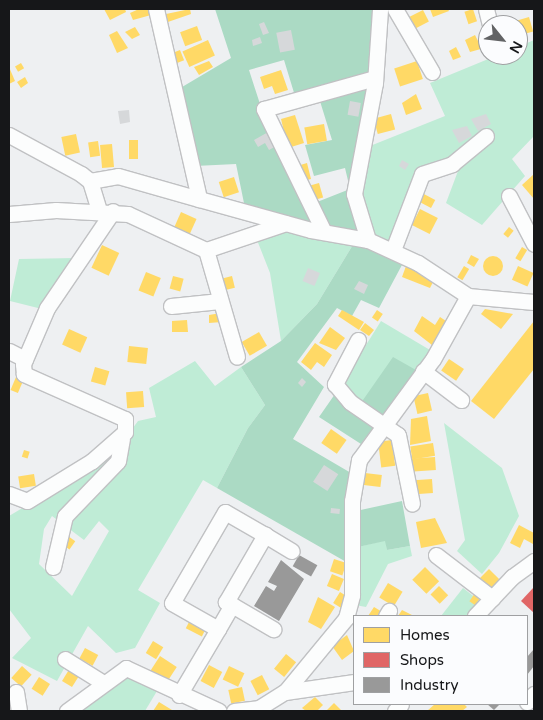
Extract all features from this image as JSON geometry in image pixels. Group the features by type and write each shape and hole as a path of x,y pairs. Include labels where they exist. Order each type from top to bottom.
{"street":[{"path":"156,9 199,198"},
{"path":"368,240 354,194 375,78 380,9"},
{"path":"395,9 432,72"},
{"path":"324,232 264,109 375,78"},
{"path":"9,134 62,160 90,181 106,211"},
{"path":"393,250 422,174 452,164 486,136"},
{"path":"90,181 118,176 286,223 368,240 393,250 468,296 534,302"},
{"path":"509,196 534,244"},
{"path":"9,214 106,211 128,214 206,250 286,223"},
{"path":"53,567 65,516 118,461 125,419 24,374 26,359 47,308 106,211"},
{"path":"206,250 237,356"},
{"path":"234,711 256,710 285,692 346,618 352,596 354,481 359,460 382,423 423,371 468,296"},
{"path":"171,306 220,301"},
{"path":"358,340 335,384 350,402 382,423 400,440 412,504"},
{"path":"9,351 26,359"},
{"path":"423,371 461,400"},
{"path":"9,494 27,501 122,438"},
{"path":"218,629 172,603 227,508 265,535 292,551"},
{"path":"265,535 226,602 273,629"},
{"path":"436,555 492,598"},
{"path":"476,615 492,598 534,561"},
{"path":"179,696 232,605"},
{"path":"66,659 102,682"},
{"path":"67,711 102,682 126,668 179,696 219,711"},
{"path":"285,692 353,682"},
{"path":"16,692 19,711"}],"green space":[{"path":"215,9 376,9 372,76 295,96 284,60 249,70 260,104 318,228 245,208 236,164 195,166 177,90 231,58"},
{"path":"534,40 534,136 512,159 525,176 482,225 446,203 461,163 438,162 391,244 374,235 357,194 365,148 445,116 430,83 478,63 478,65 528,65 528,43"},
{"path":"365,86 370,92 352,193 359,233 327,230 312,204 350,189 345,168 314,176 305,145 332,140 319,98"},
{"path":"290,228 354,243 317,304 281,341 270,273 257,240"},
{"path":"354,243 403,263 379,308 361,300 352,316 337,308 297,362 324,387 293,439 351,473 348,563 217,488 248,428 265,405 241,367 281,341 317,304"},
{"path":"76,258 42,309 10,301 19,259"},
{"path":"381,321 430,350 416,370 356,410 334,396"},
{"path":"393,357 416,370 361,444 319,417 335,394 356,410"},
{"path":"195,361 215,386 241,367 265,405 248,428 217,488 203,480 138,590 160,603 135,648 116,653 88,626 57,681 12,658 31,638 9,609 9,516 51,491 127,436 138,421 156,417 149,388","holes":["52,516 84,540 99,521 109,531 72,596 39,564 44,529"]},
{"path":"444,423 502,468 519,516 499,553 482,574 457,551 465,540"},
{"path":"402,501 410,546 387,550 385,541 358,547 356,511"},
{"path":"386,540 387,550 410,546 412,556 388,564 366,607 355,605 358,547"},
{"path":"463,588 481,602 469,615 442,615"},
{"path":"128,674 157,691 145,711 73,711"}],"building: Homes":[{"path":"104,9 125,9 126,12 110,20"},
{"path":"139,9 149,9 151,15 133,20 130,13"},
{"path":"164,9 166,14 190,9 191,14 165,23"},
{"path":"430,9 448,9 449,11 433,17"},
{"path":"473,9 477,21 468,24 464,12"},
{"path":"423,10 429,22 411,31 405,19"},
{"path":"528,17 529,17 533,31 528,33"},
{"path":"197,26 202,40 185,46 180,32"},
{"path":"135,27 140,35 132,39 125,32"},
{"path":"117,31 128,48 117,53 109,35"},
{"path":"475,35 478,41 478,50 470,52 465,40"},
{"path":"208,40 215,56 189,67 182,51"},
{"path":"456,47 461,57 453,60 449,51"},
{"path":"180,50 184,60 174,64 170,54"},
{"path":"209,61 213,67 199,75 194,67"},
{"path":"417,61 423,79 400,86 394,68"},
{"path":"21,63 24,68 18,72 15,67"},
{"path":"9,67 15,81 9,84"},
{"path":"281,70 288,90 275,94 272,86 264,89 260,77"},
{"path":"25,77 28,83 21,88 17,82"},
{"path":"416,94 422,109 406,115 402,103"},
{"path":"391,114 395,129 378,134 374,119"},
{"path":"295,115 304,143 288,148 281,119"},
{"path":"324,124 327,141 307,144 304,127"},
{"path":"76,134 80,153 65,156 61,137"},
{"path":"129,140 138,140 138,159 129,159"},
{"path":"98,141 100,156 90,157 88,142"},
{"path":"112,144 114,167 102,168 100,145"},
{"path":"307,163 311,179 303,181 297,166"},
{"path":"534,174 534,199 522,185"},
{"path":"234,177 239,192 224,197 219,182"},
{"path":"319,183 323,197 310,201 306,187"},
{"path":"422,193 435,200 431,208 418,201"},
{"path":"420,209 438,218 430,234 412,225"},
{"path":"181,212 197,219 189,235 174,228"},
{"path":"509,227 514,231 508,238 503,234"},
{"path":"102,245 119,253 109,276 91,268"},
{"path":"522,247 527,250 520,261 515,258"},
{"path":"471,255 479,259 474,267 467,263"},
{"path":"489,256 497,256 503,262 503,270 497,276 489,276 483,270 483,262"},
{"path":"406,266 434,280 430,288 402,277"},
{"path":"464,266 469,269 462,280 457,277"},
{"path":"518,266 534,273 527,287 512,280"},
{"path":"146,272 161,278 153,297 139,291"},
{"path":"173,276 184,279 180,291 170,289"},
{"path":"232,276 235,288 224,290 221,279"},
{"path":"485,309 513,314 501,329 481,314"},
{"path":"342,310 364,322 359,330 338,316"},
{"path":"377,310 383,314 378,321 372,317"},
{"path":"221,313 222,322 209,323 209,315"},
{"path":"422,316 435,325 440,317 446,321 432,345 414,331"},
{"path":"187,320 188,332 172,332 172,321"},
{"path":"534,321 534,369 494,419 471,401"},
{"path":"365,323 374,330 369,336 360,330"},
{"path":"330,327 345,338 336,350 319,343"},
{"path":"69,329 87,337 80,353 62,345"},
{"path":"259,332 267,346 250,356 242,342"},
{"path":"315,343 332,355 324,367 317,362 311,370 301,362"},
{"path":"129,346 148,348 146,364 127,362"},
{"path":"449,359 464,369 456,381 441,371"},
{"path":"95,367 109,371 105,386 91,381"},
{"path":"16,377 23,380 18,393 11,390"},
{"path":"143,391 144,407 127,408 126,392"},
{"path":"428,393 432,411 417,414 413,396"},
{"path":"427,416 431,441 410,445 411,419"},
{"path":"331,429 347,440 337,454 321,443"},
{"path":"392,440 395,466 381,468 378,442"},
{"path":"433,443 435,456 412,459 410,447"},
{"path":"24,450 30,452 28,459 22,457"},
{"path":"435,457 436,470 410,472 409,459"},
{"path":"365,473 382,475 380,487 364,485"},
{"path":"34,474 36,486 20,488 18,477"},
{"path":"432,479 433,493 415,494 414,480"},
{"path":"435,518 447,543 421,548 416,522"},
{"path":"519,525 534,533 533,544 524,539 520,548 510,543"},
{"path":"68,536 75,541 69,549 62,544"},
{"path":"334,559 346,563 342,575 330,571"},
{"path":"425,567 439,581 426,594 412,580"},
{"path":"489,569 500,580 491,590 480,578"},
{"path":"332,574 344,579 339,591 327,586"},
{"path":"388,583 403,592 394,606 379,598"},
{"path":"439,586 448,595 440,604 431,594"},
{"path":"340,592 348,597 341,608 333,603"},
{"path":"475,593 481,597 475,605 469,601"},
{"path":"318,597 335,607 321,629 308,622"},
{"path":"374,607 384,613 383,615 369,615"},
{"path":"402,610 412,615 399,615"},
{"path":"189,622 205,630 202,636 186,628"},
{"path":"347,635 353,652 342,660 332,646"},
{"path":"153,641 163,647 156,659 146,653"},
{"path":"85,648 98,655 93,666 79,659"},
{"path":"286,654 296,662 284,677 274,669"},
{"path":"160,656 177,667 166,684 149,673"},
{"path":"209,665 222,672 214,688 201,681"},
{"path":"22,666 32,675 21,687 11,678"},
{"path":"229,666 244,673 238,687 223,680"},
{"path":"70,668 79,676 72,687 62,681"},
{"path":"262,675 269,689 258,695 250,681"},
{"path":"39,677 50,684 43,696 32,689"},
{"path":"242,687 245,701 231,704 228,690"},
{"path":"315,697 323,705 317,711 306,711 302,708"},
{"path":"159,702 172,710 153,711"},
{"path":"334,703 342,711 326,711"},
{"path":"434,705 465,705 467,707 462,711 427,711"}],"building: Shops":[{"path":"534,587 534,613 521,601"}],"building: Industry":[{"path":"299,555 317,565 311,577 293,566"},
{"path":"281,560 304,579 279,621 254,606 266,586 274,591 277,586 268,582"},
{"path":"534,649 534,666 528,674 528,656"},
{"path":"488,705 499,705 494,710"}],"building: Other":[{"path":"264,22 269,33 263,35 259,24"},
{"path":"291,30 295,50 280,52 276,33"},
{"path":"260,37 262,43 253,46 252,40"},
{"path":"350,101 361,103 358,117 348,115"},
{"path":"129,110 130,122 120,124 118,111"},
{"path":"486,114 491,124 478,131 471,119"},
{"path":"467,126 472,136 459,143 452,130"},
{"path":"270,131 278,145 269,150 265,143 258,147 254,140"},
{"path":"402,160 409,164 405,170 399,166"},
{"path":"308,268 320,273 314,286 303,281"},
{"path":"359,281 368,285 364,294 354,289"},
{"path":"302,378 306,382 302,387 298,383"},
{"path":"324,465 338,474 327,491 313,482"},
{"path":"331,508 340,509 339,514 330,513"}]}
